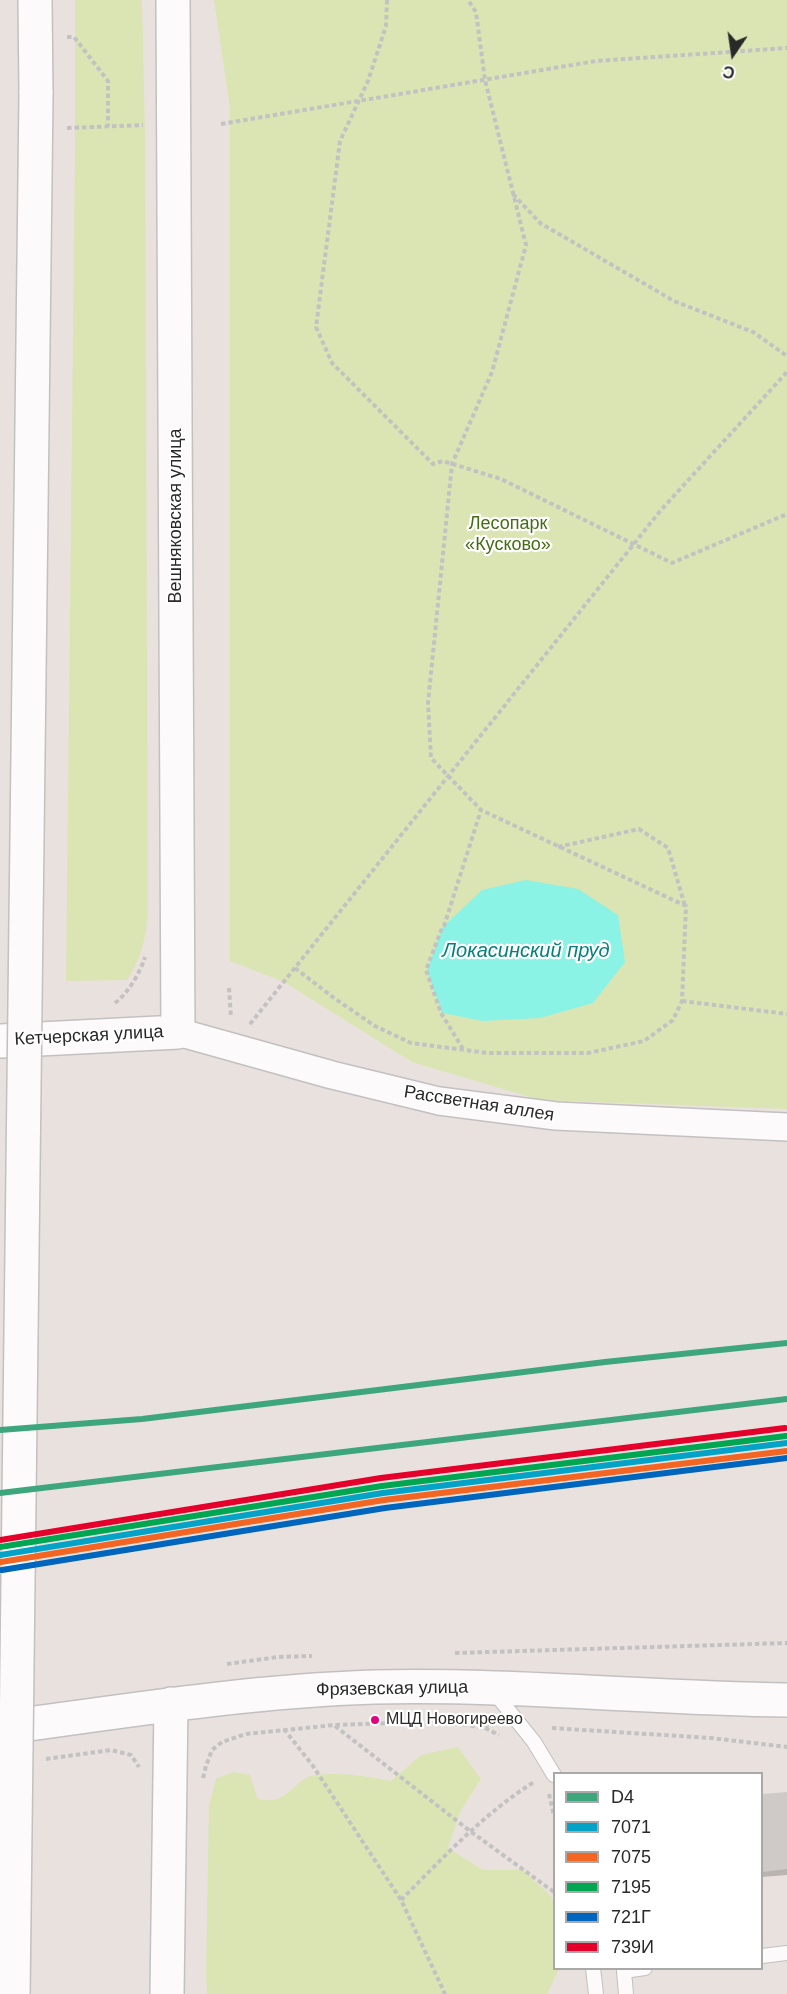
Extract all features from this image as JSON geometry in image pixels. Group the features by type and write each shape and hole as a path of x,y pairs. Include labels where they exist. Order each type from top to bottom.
{"main road":[{"path":"13,1994 36,94 35,0"},
{"name":"Вешняковская улица","path":"173,0 178,1032"},
{"name":"Кетчерская улица","path":"0,1041 178,1032"},
{"name":"Фрязевская улица","path":"0,1728 171,1704 348,1688 490,1688 787,1700"},
{"path":"167,1994 171,1704"}],"street":[{"name":"Рассветная аллея","path":"178,1032 332,1075 439,1101 556,1116 787,1127"}],"lane":[{"path":"490,1688 534,1742 548,1776"},
{"path":"763,1956 787,1953"},
{"path":"593,1970 596,1994"},
{"path":"626,1994 624,1971 631,1970"}],"path":[{"path":"387,0 386,26 368,81 340,141 316,327 332,363 434,464 443,461 501,479 672,563 787,514"},
{"path":"468,0 476,12 485,80 526,244 492,372 452,464 428,703 431,758 481,810 686,906"},
{"path":"66,37 74,37 108,81 108,126"},
{"path":"221,124 596,61 787,48"},
{"path":"65,129 150,124"},
{"path":"512,194 540,224 674,301 753,332 787,356"},
{"path":"233,1046 661,510 787,372"},
{"path":"464,1050 441,1013 426,970 444,926 481,810"},
{"path":"296,968 375,1026 411,1043 488,1053 588,1053 644,1041 673,1020 682,1001 686,906 668,848 639,829 558,847"},
{"path":"682,1001 787,1014"},
{"path":"446,1653 787,1643"},
{"path":"278,1657 314,1656"},
{"path":"460,1724 484,1728 506,1738"},
{"path":"222,1742 246,1734 334,1725 460,1724 711,1738 787,1747"},
{"path":"334,1725 470,1831 553,1891"},
{"path":"284,1729 313,1766 400,1900 445,1994"},
{"path":"45,1759 111,1750 131,1755 144,1775"},
{"path":"400,1900 470,1831 509,1797 548,1776"},
{"path":"549,1792 553,1808"}],"green space":[{"path":"75,0 142,0 145,134 148,911 142,947 127,980 66,981"},
{"name":"Лесопарк «Кусково»","path":"214,0 787,0 787,1109 540,1100 412,1062 284,982 230,961 230,108"},
{"path":"458,1747 481,1779 460,1812 448,1848 483,1870 523,1870 551,1896 553,1901 553,1970 559,1970 547,1994 207,1994 209,1805 216,1779 233,1772 250,1775 257,1798 267,1800 283,1796 301,1781 315,1775 354,1775 391,1781 421,1755"}],"water":[{"name":"Локасинский пруд","path":"526,880 578,889 618,915 625,962 593,1003 540,1018 483,1021 442,1013 427,971 442,928 482,890"}],"building":[{"path":"787,1792 787,1869 763,1872 763,1794"}],"transit line":[{"name":"D4","path":"0,1430 142,1419 605,1362 787,1343"},
{"name":"D4","path":"0,1493 787,1399"},
{"name":"739И","path":"0,1540 381,1478 785,1428"},
{"name":"7195","path":"0,1547 382,1486 786,1436"},
{"name":"7071","path":"0,1555 383,1493 787,1443"},
{"name":"7075","path":"1,1562 384,1500 787,1451"},
{"name":"721Г","path":"2,1570 385,1508 787,1458"}],"place":[{"name":"МЦД Новогиреево","path":"375,1720"}]}
